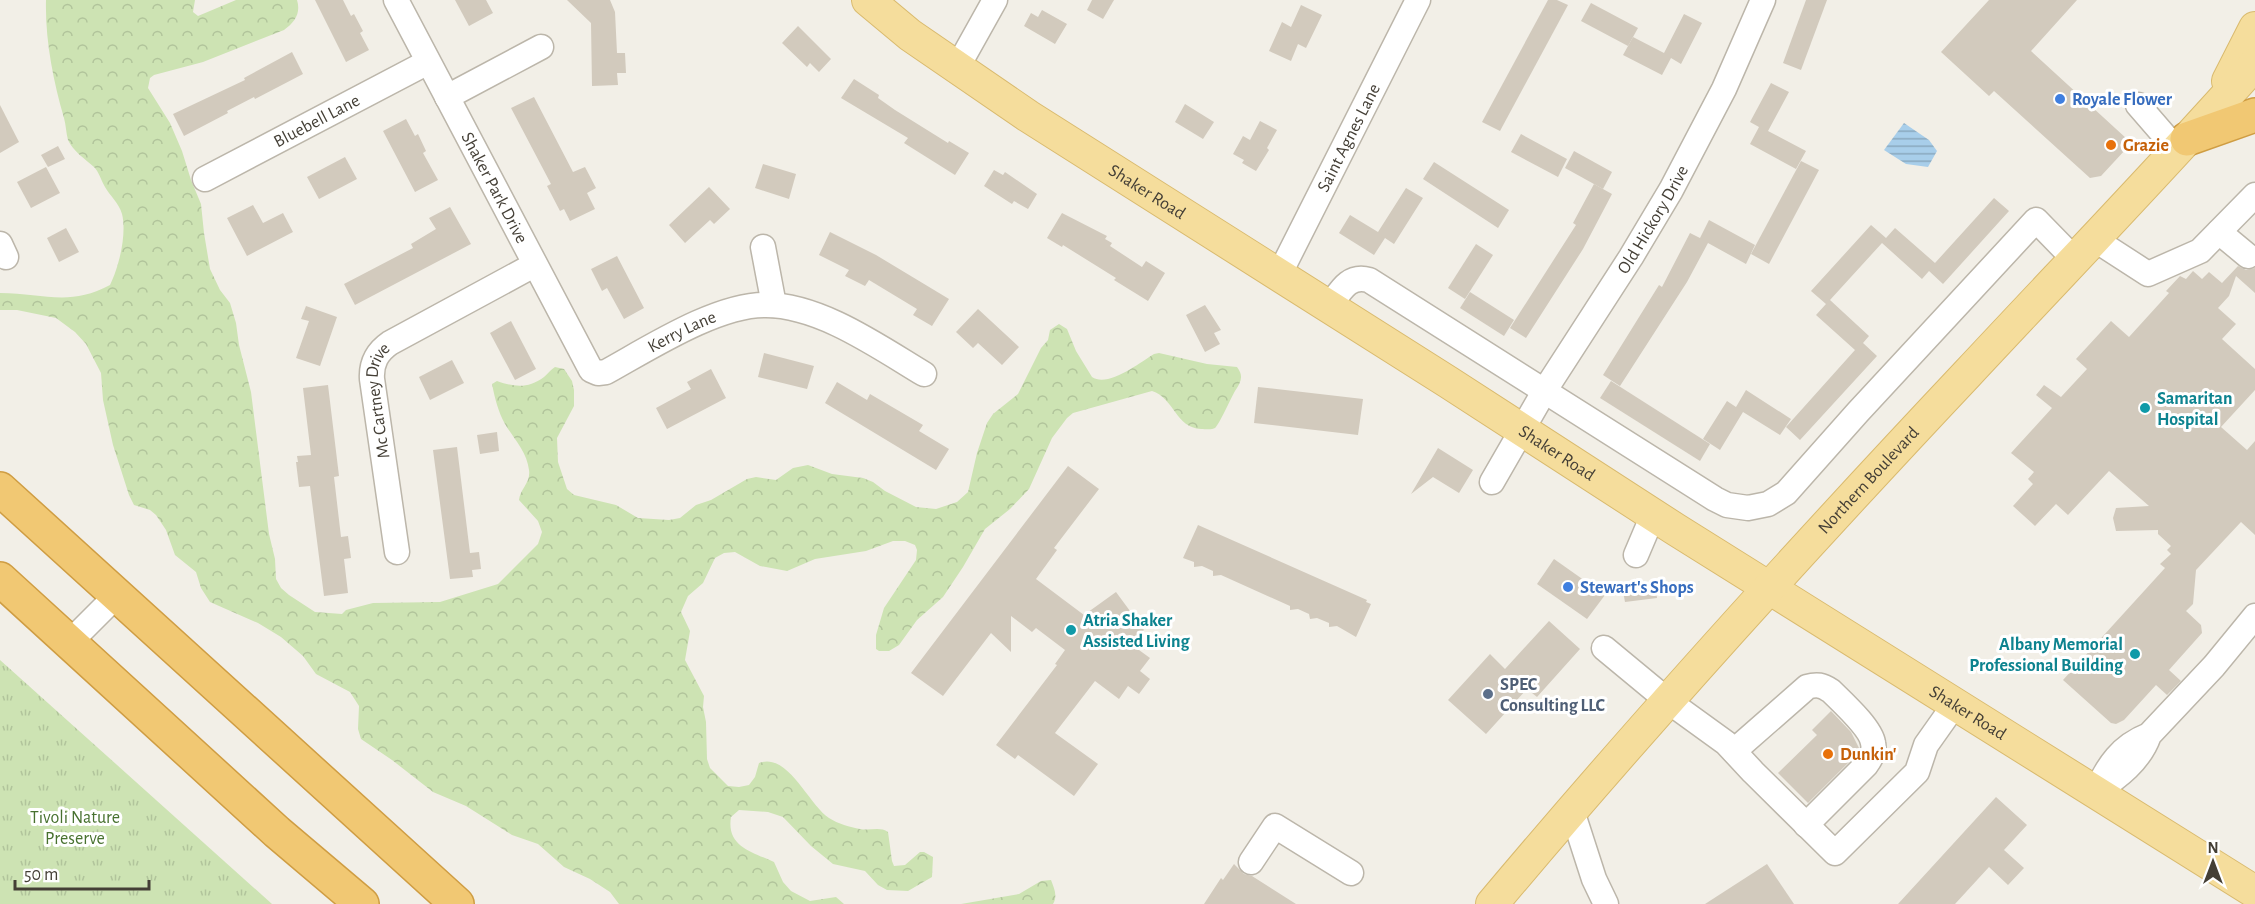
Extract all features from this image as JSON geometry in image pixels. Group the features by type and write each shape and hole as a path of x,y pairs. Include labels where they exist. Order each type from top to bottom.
{"highway":[{"path":"2182,145 2255,115"},
{"path":"0,489 457,904"},
{"path":"0,579 277,832 362,904"},
{"path":"277,832 341,904"}],"main road":[{"name":"Shaker Road","path":"868,0 910,35 1028,116 1522,429 1653,515 2255,892"},
{"path":"2212,112 2255,28"},
{"name":"Northern Boulevard","path":"1492,904 1668,701 1960,381 2255,64"}],"street":[{"name":"Shaker Park Drive","path":"396,0 587,366 596,372"},
{"path":"957,68 995,0"},
{"name":"Saint Agnes Lane","path":"1279,275 1418,0"},
{"name":"Old Hickory Drive","path":"1492,482 1545,390 1631,257 1671,190 1724,89 1763,0"},
{"path":"447,97 541,47"},
{"name":"Bluebell Lane","path":"205,179 428,62"},
{"path":"2138,105 2182,145"},
{"path":"1329,307 1349,282 1359,278 1369,280 1721,502 1741,508 1762,506 1786,493 2036,220 2084,249 2148,274 2200,251 2255,195"},
{"path":"2219,231 2248,256"},
{"path":"763,247 774,305"},
{"name":"Mc Cartney Drive","path":"397,552 372,379 374,361 390,343 534,266"},
{"name":"Kerry Lane","path":"596,372 606,372 718,315 756,305 774,305 803,312 840,326 924,375"},
{"path":"1636,555 1653,515"},
{"path":"70,642 117,595"},
{"path":"2096,792 2106,769 2134,741 2149,735 2214,666 2255,616"},
{"path":"1604,648 1668,701 1726,743 1752,772 1835,853 1917,772 1926,745 1955,704"},
{"path":"1734,751 1807,687 1823,686 1831,691 1871,735 1874,744 1866,765 1806,825"},
{"path":"1572,812 1594,879 1606,904"},
{"path":"1251,862 1275,826 1351,873"}],"green space":[{"path":"46,0 195,0 193,12 198,16 236,0 297,0 296,17 284,30 203,62 154,75 150,78 148,88 170,123 182,151 201,204 210,269 220,290 230,303 236,323 251,392 276,579 289,595 315,612 342,614 346,610 373,603 440,602 498,584 538,544 542,532 538,521 519,500 529,474 528,463 499,410 492,384 497,381 515,386 527,385 538,381 555,367 564,369 572,381 574,390 574,406 557,438 558,462 567,489 574,495 616,505 638,518 669,520 680,518 696,505 711,500 747,479 756,477 776,480 793,468 808,465 832,474 863,478 916,507 936,509 957,502 968,492 987,423 993,414 1018,394 1041,348 1048,340 1050,330 1059,324 1067,329 1076,351 1092,377 1099,380 1115,377 1159,353 1207,364 1237,367 1241,376 1240,382 1219,422 1212,429 1201,429 1186,424 1165,400 1152,391 1073,413 1052,438 1029,489 1010,509 985,529 943,597 917,620 899,645 889,651 876,649 876,635 884,608 916,560 915,545 905,541 893,541 866,551 815,559 787,571 760,566 735,552 724,553 715,558 703,583 688,596 681,612 690,631 685,660 704,696 707,759 710,768 728,786 739,787 749,785 755,777 759,763 769,762 779,765 797,781 829,818 852,827 882,829 888,832 894,866 905,865 920,852 933,857 932,877 908,891 887,890 878,885 865,871 833,864 811,846 783,817 768,812 739,810 731,817 731,827 737,842 774,862 783,882 791,891 810,901 836,897 844,904 619,904 610,892 590,879 564,867 538,844 512,835 466,806 433,792 361,739 358,729 359,706 350,692 316,674 303,656 281,637 258,623 210,602 201,588 196,572 175,555 166,530 156,515 150,510 134,505 129,495 113,445 103,400 101,373 86,344 75,332 56,318 17,310 0,310 0,293 69,297 82,296 110,285 123,241 123,222 119,206 105,187 96,169 76,151 68,140 50,59"},
{"name":"Tivoli Nature Preserve","path":"0,660 272,904 0,904"},
{"path":"1051,880 1055,895 1053,904 961,904 1019,894 1041,881"}],"water":[{"path":"1904,123 1929,140 1937,151 1928,167 1906,164 1884,150"}],"building":[{"path":"315,0 343,0 351,16 354,14 363,31 360,33 369,50 346,62"},
{"path":"455,0 486,0 493,13 469,26"},
{"path":"567,0 610,0 615,12 617,53 625,53 626,73 617,73 618,85 592,86 591,23"},
{"path":"1092,0 1114,0 1103,19 1087,10"},
{"path":"1548,0 1557,0 1568,5 1500,131 1482,122"},
{"path":"1806,0 1827,0 1801,70 1783,63"},
{"path":"1989,0 2077,0 2031,51 2127,139 2126,149 2101,176 2090,178 1994,91 1989,96 1941,52"},
{"path":"1591,3 1638,28 1628,46 1581,21"},
{"path":"1301,5 1322,15 1306,48 1298,44 1291,61 1269,51 1282,22 1291,27"},
{"path":"1042,10 1067,24 1055,44 1024,26 1031,13 1038,17"},
{"path":"1684,14 1702,23 1681,64 1671,58 1662,75 1623,55 1633,37 1664,53"},
{"path":"798,26 831,59 819,72 810,63 807,67 782,43"},
{"path":"292,52 303,74 227,111 228,113 184,136 173,114 245,80 244,78"},
{"path":"854,79 879,95 878,98 895,110 948,143 949,141 969,153 955,175 904,143 908,138 841,98"},
{"path":"1771,83 1789,92 1768,131 1806,151 1796,169 1750,144 1759,127 1750,122"},
{"path":"534,97 573,172 585,167 596,188 587,193 595,209 570,221 564,209 560,211 547,186 551,184 511,108"},
{"path":"1185,104 1214,122 1203,139 1175,122"},
{"path":"0,105 19,142 0,153"},
{"path":"406,119 415,136 418,134 426,151 423,153 438,180 415,192 383,131"},
{"path":"1260,121 1277,130 1267,148 1269,150 1256,171 1242,163 1244,160 1233,154 1243,136 1250,140"},
{"path":"1521,134 1567,159 1558,177 1511,152"},
{"path":"58,146 65,159 48,167 41,155"},
{"path":"1574,151 1612,172 1603,189 1565,168"},
{"path":"345,157 357,179 319,199 307,177"},
{"path":"1801,161 1819,170 1769,264 1751,254"},
{"path":"1434,162 1509,210 1498,228 1423,179"},
{"path":"763,164 796,174 789,199 755,188"},
{"path":"46,167 60,193 31,208 17,182"},
{"path":"994,170 1003,175 1005,172 1037,194 1028,209 1014,201 1012,204 984,186"},
{"path":"1594,184 1612,194 1583,249 1526,338 1510,328 1576,225 1573,223"},
{"path":"709,187 730,209 714,224 710,220 685,243 669,225"},
{"path":"1406,188 1423,198 1394,244 1385,238 1374,255 1339,233 1350,215 1378,232"},
{"path":"1994,198 2009,211 1943,284 1929,271 1922,279 1882,243 1830,300 1869,336 1863,343 1877,356 1800,440 1786,427 1855,350 1816,315 1826,304 1811,291 1871,225 1886,238 1895,228 1935,263"},
{"path":"253,205 263,223 283,213 293,232 247,256 227,218"},
{"path":"450,207 471,244 355,305 344,284 413,248 411,244 436,229 429,218"},
{"path":"1062,213 1107,236 1105,239 1112,243 1110,246 1142,267 1146,261 1165,273 1148,301 1114,280 1116,278 1063,245 1062,247 1047,238"},
{"path":"1709,220 1755,245 1746,264 1708,243 1687,282 1620,386 1603,375 1659,285 1662,287 1690,233 1700,238"},
{"path":"66,228 79,252 59,262 47,238"},
{"path":"830,232 876,255 949,299 932,326 913,315 917,309 869,280 865,286 845,276 849,270 819,255"},
{"path":"1476,244 1493,255 1465,299 1448,288"},
{"path":"617,256 644,308 624,319 607,288 602,291 591,269"},
{"name":"Samaritan Hospital","path":"2238,266 2246,270 2255,268 2255,293 2236,276 2229,296 2218,308 2236,324 2222,339 2255,369 2255,390 2221,427 2247,450 2255,441 2255,535 2241,522 2196,570 2193,604 2186,611 2201,625 2202,633 2169,670 2181,681 2167,695 2156,685 2124,720 2116,724 2111,723 2063,680 2165,568 2160,564 2171,554 2167,550 2171,546 2158,534 2158,530 2116,531 2113,518 2116,508 2149,506 2109,471 2068,515 2056,504 2035,526 2013,506 2033,484 2028,479 2034,472 2011,453 2052,408 2036,395 2044,385 2061,397 2087,369 2076,359 2111,321 2129,337 2169,293 2166,291 2180,276 2186,279 2193,271 2202,279 2209,272 2222,283"},
{"path":"1470,292 1514,320 1504,336 1460,308"},
{"path":"1205,305 1221,330 1214,333 1220,344 1205,352 1186,315"},
{"path":"306,306 337,317 320,366 296,358 309,321 301,319"},
{"path":"978,309 1019,347 1002,365 978,343 973,348 956,332"},
{"path":"511,321 536,369 515,380 490,333"},
{"path":"764,353 814,366 807,389 758,377"},
{"path":"452,360 464,383 430,400 419,377"},
{"path":"711,369 726,398 667,429 656,408 691,389 687,382"},
{"path":"1611,381 1710,444 1700,461 1600,398"},
{"path":"837,382 867,400 870,394 923,425 919,431 949,449 936,470 825,403"},
{"path":"328,385 339,476 334,477 341,537 348,536 351,558 344,559 348,593 324,596 310,486 299,487 296,462 298,462 297,456 311,455 303,388"},
{"path":"1258,387 1363,399 1358,435 1254,423"},
{"path":"1746,390 1791,419 1780,435 1743,412 1720,450 1703,439 1727,401 1736,407"},
{"path":"497,432 499,451 480,454 477,435"},
{"path":"457,447 470,553 479,552 481,569 472,570 473,577 450,579 433,450"},
{"path":"1438,448 1473,470 1459,493 1433,477 1411,494"},
{"name":"Atria Shaker Assisted Living","path":"1068,466 1099,489 1054,548 1057,550 1036,579 1084,615 1116,592 1144,630 1128,642 1150,658 1140,671 1150,679 1139,694 1128,686 1119,699 1095,681 1055,733 1098,764 1074,796 1018,755 1015,759 996,745 1057,665 1055,664 1065,650 1036,628 1032,632 1011,616 1011,652 991,633 943,696 911,673"},
{"path":"1198,525 1367,600 1366,602 1371,604 1356,637 1337,626 1329,627 1329,623 1317,618 1310,619 1309,614 1298,609 1290,610 1290,606 1221,575 1213,576 1213,571 1202,566 1194,567 1194,562 1183,558"},
{"name":"Stewart's Shops","path":"1554,559 1605,595 1587,619 1537,584"},
{"name":"Stewart's Shops","path":"1655,582 1657,598 1625,602 1622,586"},
{"path":"1549,621 1580,649 1537,697 1527,689 1486,734 1448,700 1490,654 1505,669"},
{"name":"Dunkin'","path":"1831,711 1851,732 1859,748 1855,756 1808,803 1778,773 1817,735 1812,730"},
{"path":"1996,797 2027,825 2004,850 2024,868 2008,885 1989,867 1955,904 1898,904"},
{"path":"1234,864 1244,874 1252,876 1296,904 1204,904 1221,878 1223,880"},
{"path":"1767,864 1794,904 1705,904"}],"place":[{"name":"Royale Flower","path":"2060,99"},
{"name":"Grazie","path":"2111,145"},
{"name":"Samaritan Hospital","path":"2145,408"},
{"name":"Stewart's Shops","path":"1568,587"},
{"name":"Atria Shaker Assisted Living","path":"1071,630"},
{"name":"Albany Memorial Professional Building","path":"2135,654"},
{"name":"SPEC Consulting LLC","path":"1488,694"},
{"name":"Dunkin'","path":"1828,754"}]}
